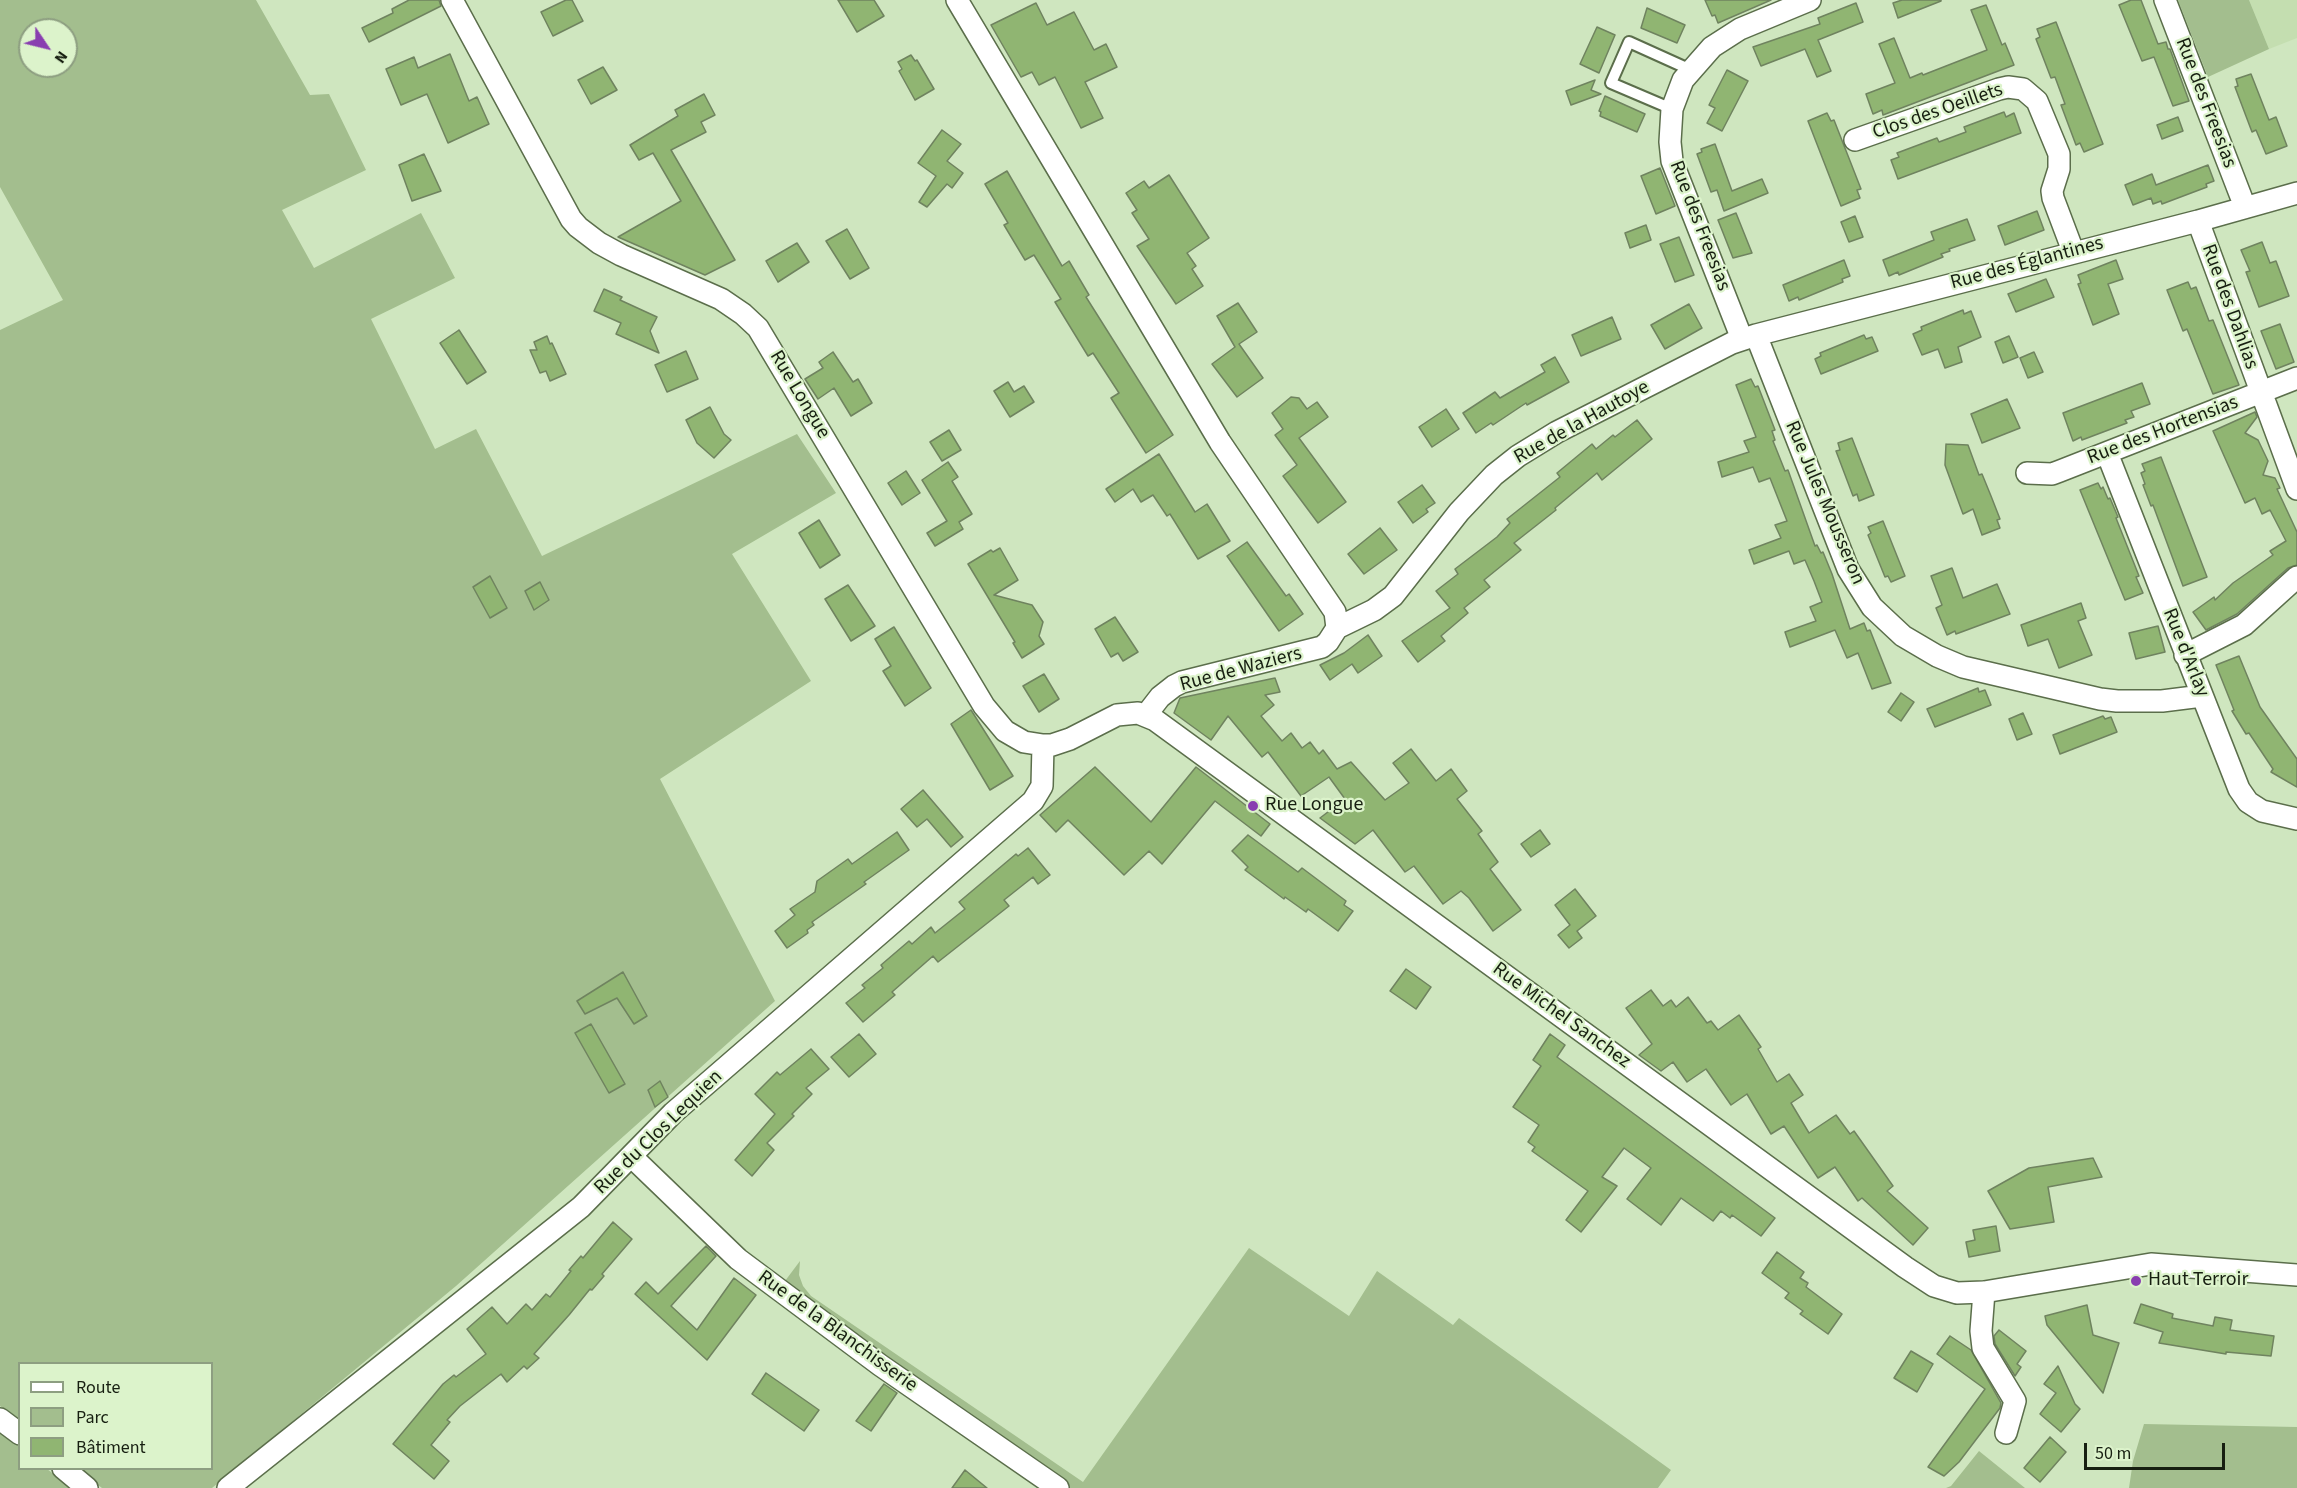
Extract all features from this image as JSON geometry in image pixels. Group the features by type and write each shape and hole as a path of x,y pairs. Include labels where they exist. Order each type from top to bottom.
{"street":[{"name":"Rue Longue","path":"452,0 571,219 588,235 610,249 721,299 758,328 990,715 1013,737 1024,742 1043,745"},
{"path":"957,0 1220,442 1331,605 1335,612 1337,628"},
{"name":"Rue des Freesias","path":"1749,337 1672,161 1670,142 1672,110 1677,92 1691,70 1712,47 1740,29 1810,0"},
{"name":"Rue des Freesias","path":"2165,0 2245,207"},
{"name":"Clos des Oeillets","path":"1855,140 1999,89 2008,87 2023,89 2037,100 2059,154 2059,169 2052,191 2053,198 2073,251"},
{"name":"Rue des Églantines","path":"1749,337 2073,251 2198,221 2297,193"},
{"name":"Rue des Dahlias","path":"2198,221 2297,489"},
{"name":"Rue de la Hautoye","path":"1337,628 1374,610 1393,596 1459,512 1494,475 1518,456 1557,432 1749,337"},
{"name":"Rue Jules Mousseron","path":"1749,337 1848,569 1872,607 1903,636 1937,656 1963,667 2100,699 2162,701 2202,696"},
{"name":"Rue des Hortensias","path":"2027,473 2052,474 2297,378"},
{"name":"Rue d'Arlay","path":"2107,453 2185,655 2243,795 2254,807 2262,811 2297,819"},
{"path":"2185,655 2244,625 2297,577"},
{"name":"Rue de Waziers","path":"1146,715 1160,697 1174,686 1315,650 1329,642 1337,628"},
{"path":"1043,745 1061,742 1118,715 1138,713 1146,715"},
{"name":"Rue Michel Sanchez","path":"1146,715 1163,725 1934,1286 1970,1294 2151,1264 2297,1275"},
{"name":"Rue du Clos Lequien","path":"228,1488 581,1207 673,1113 1033,801 1042,786 1043,745"},
{"name":"Rue de la Blanchisserie","path":"631,1156 747,1267 880,1365 1058,1488"},
{"path":"1984,1292 1981,1331 1983,1348 2015,1401 2006,1433"},
{"path":"0,1419 18,1432"},
{"path":"65,1470 87,1488"}],"lane":[{"path":"1672,110 1611,84 1629,42 1691,70"}],"shaded area":[{"path":"2249,0 2297,0 2297,38 2269,49"}],"green space":[{"path":"0,0 256,0 310,95 329,94 366,170 282,210 314,268 421,213 455,278 371,319 435,449 476,429 542,556 797,434 836,493 732,554 811,681 660,779 775,1001 456,1286 212,1488 102,1488 78,1470 213,1470 213,1362 18,1362 18,1421 0,1406 0,330 63,300 0,187"},
{"path":"2178,0 2249,0 2269,49 2208,77"},
{"path":"1249,1248 1349,1316 1377,1271 1453,1325 1459,1318 1671,1470 1658,1488 1069,1488 930,1394 782,1285 800,1261 799,1275 803,1286 811,1296 1083,1482"},
{"path":"2144,1424 2297,1427 2297,1488 2129,1488 2133,1461"},
{"path":"0,1431 18,1445 18,1470 48,1470 72,1488 0,1488"},
{"path":"1979,1451 2025,1488 1946,1488 1951,1486"}],"building":[{"path":"409,0 439,0 441,6 369,42 362,28 393,13 392,9"},
{"path":"566,0 572,0 583,21 553,36 541,12"},
{"path":"838,0 874,0 884,16 857,32"},
{"path":"1705,0 1771,0 1718,23"},
{"path":"1902,0 1941,1 1898,18 1893,3"},
{"path":"2131,0 2141,0 2158,44 2166,42 2189,101 2173,106 2154,57 2142,61 2119,5"},
{"path":"1036,3 1047,25 1074,12 1094,50 1106,44 1117,67 1085,82 1103,118 1081,128 1055,77 1039,85 1032,72 1021,77 991,25"},
{"path":"1856,3 1863,22 1818,40 1831,71 1817,77 1805,49 1761,66 1753,47 1820,24 1818,18"},
{"path":"1986,5 2002,45 2005,43 2014,65 1883,115 1882,110 1873,114 1866,94 1895,83 1879,44 1894,38 1910,78 1922,73 1923,75 1987,50 1971,10"},
{"path":"1647,8 1685,25 1677,43 1641,28"},
{"path":"2056,22 2103,144 2084,152 2080,143 2076,145 2061,105 2065,104 2055,77 2051,78 2036,39 2040,37 2037,29"},
{"path":"1597,27 1615,35 1599,73 1580,64"},
{"path":"450,54 469,101 477,97 489,124 448,143 427,94 401,105 386,69 414,57 418,68"},
{"path":"911,55 915,61 917,60 934,89 915,100 899,71 902,69 898,62"},
{"path":"603,67 617,90 591,104 578,80"},
{"path":"1727,70 1748,81 1722,131 1707,123 1715,108 1709,105"},
{"path":"2251,74 2269,120 2276,117 2287,146 2266,154 2256,130 2252,132 2235,87 2238,86 2236,79"},
{"path":"1595,80 1591,90 1601,94 1571,105 1566,91"},
{"path":"704,94 715,115 701,122 706,132 671,150 735,260 705,275 618,237 681,201 653,153 639,160 630,145 678,116 675,110"},
{"path":"1605,96 1645,114 1637,132 1600,116 1599,111"},
{"path":"2004,112 2006,117 2014,113 2021,133 1898,179 1891,160 1899,157 1897,153 1937,138 1939,142 1966,132 1964,127"},
{"path":"1827,113 1831,121 1834,120 1861,189 1857,190 1860,198 1841,206 1808,121"},
{"path":"2178,117 2183,131 2162,139 2157,125"},
{"path":"942,130 961,144 947,161 963,173 952,188 947,184 927,207 919,202 936,176 918,163"},
{"path":"1715,144 1732,191 1762,179 1768,193 1724,211 1717,190 1711,192 1697,154 1702,152 1701,149"},
{"path":"424,154 441,191 412,201 399,165"},
{"path":"2208,165 2214,181 2206,184 2207,187 2162,204 2161,201 2153,204 2151,198 2133,205 2125,185 2152,174 2156,185"},
{"path":"1660,168 1675,206 1656,214 1641,176"},
{"path":"1007,171 1062,266 1069,261 1089,295 1086,297 1173,435 1146,453 1111,398 1119,393 1093,353 1088,356 1055,302 1061,299 1034,255 1025,260 1004,225 1008,223 985,184"},
{"path":"1169,175 1209,238 1187,253 1196,266 1192,269 1203,286 1176,304 1137,246 1149,239 1132,213 1137,210 1126,193 1144,181 1149,188"},
{"path":"2037,211 2044,230 2005,245 1998,226"},
{"path":"1736,213 1752,253 1733,258 1718,220"},
{"path":"1855,216 1863,237 1849,242 1841,222"},
{"path":"1967,219 1975,240 1949,249 1950,251 1941,254 1943,257 1899,275 1898,272 1889,276 1883,260 1934,240 1931,232"},
{"path":"1646,225 1651,240 1630,248 1625,233"},
{"path":"847,229 869,268 850,279 826,241"},
{"path":"1679,237 1694,275 1675,282 1660,244"},
{"path":"2262,242 2270,263 2276,261 2289,296 2259,307 2246,272 2250,271 2241,250"},
{"path":"797,243 809,262 778,282 766,261"},
{"path":"1844,260 1850,276 1842,279 1843,282 1799,300 1798,297 1789,301 1783,285"},
{"path":"2116,260 2123,279 2108,284 2119,314 2093,325 2078,284 2081,283 2078,275"},
{"path":"2046,279 2054,297 2016,312 2008,294"},
{"path":"2188,282 2191,289 2196,287 2209,321 2213,320 2239,385 2213,394 2187,329 2183,331 2167,290"},
{"path":"604,289 622,297 620,300 657,317 650,331 659,353 616,334 621,323 594,311"},
{"path":"1238,303 1257,332 1239,344 1263,378 1237,397 1212,364 1235,347 1217,316"},
{"path":"1689,304 1702,328 1665,349 1651,325"},
{"path":"1963,310 1964,314 1971,311 1981,337 1958,347 1962,362 1945,368 1938,349 1922,355 1913,334 1922,330 1921,327"},
{"path":"1612,317 1621,339 1581,356 1572,335"},
{"path":"2280,324 2294,362 2276,369 2261,331"},
{"path":"459,330 486,372 467,384 440,343"},
{"path":"1864,335 1866,339 1872,337 1878,351 1821,374 1815,359 1821,356 1820,353"},
{"path":"547,336 566,374 550,381 546,371 540,373 530,350 537,350 534,342"},
{"path":"2009,336 2018,357 2003,363 1995,342"},
{"path":"686,351 698,379 667,392 655,365"},
{"path":"833,352 853,382 858,379 872,403 851,416 834,388 818,399 805,379 823,368 819,362"},
{"path":"2034,352 2043,372 2028,378 2020,358"},
{"path":"1555,357 1569,382 1527,405 1526,403 1493,425 1491,423 1476,433 1463,413 1495,392 1500,398 1545,372 1541,365"},
{"path":"1751,379 1755,387 1758,386 1775,430 1772,431 1775,440 1773,441 1785,471 1788,470 1815,546 1817,545 1821,553 1823,552 1850,629 1864,623 1867,631 1870,630 1891,683 1872,689 1858,653 1847,658 1835,630 1790,647 1785,632 1816,621 1810,607 1822,602 1814,581 1805,560 1794,564 1789,551 1754,564 1749,550 1781,538 1775,525 1787,521 1770,478 1759,482 1753,467 1722,477 1718,462 1749,452 1744,441 1756,437 1736,385"},
{"path":"1008,382 1014,392 1024,386 1034,402 1010,417 994,391"},
{"path":"2142,383 2150,404 2131,411 2134,417 2125,420 2127,423 2082,440 2081,437 2073,441 2063,413"},
{"path":"1291,397 1299,398 1307,409 1317,402 1328,417 1299,438 1346,502 1318,523 1283,476 1297,465 1275,435 1283,429 1272,413"},
{"path":"2007,399 2020,428 1982,443 1971,414"},
{"path":"710,407 724,434 731,440 714,458 697,443 686,420"},
{"path":"1446,409 1459,429 1432,447 1419,427"},
{"path":"2255,412 2257,417 2245,433 2258,440 2268,461 2263,475 2275,478 2280,488 2277,489 2297,532 2297,565 2288,568 2237,614 2206,630 2193,612 2214,597 2215,600 2233,583 2273,555 2270,551 2286,541 2270,510 2262,514 2255,498 2245,503 2213,431"},
{"path":"1637,420 1652,439 1602,480 1597,473 1555,508 1556,510 1514,543 1521,550 1484,580 1490,587 1464,608 1468,613 1441,636 1445,641 1418,662 1402,641 1450,608 1436,591 1458,574 1455,569 1497,537 1510,523 1507,519 1560,477 1557,473 1592,444 1596,449"},
{"path":"949,430 961,450 942,461 930,442"},
{"path":"1852,438 1874,495 1859,501 1857,494 1853,496 1836,451 1840,450 1838,443"},
{"path":"1946,444 1968,445 1979,475 1982,474 2000,519 1997,520 2000,528 1982,535 1973,509 1963,514 1945,465"},
{"path":"1159,454 1195,512 1207,504 1230,541 1198,559 1170,514 1167,516 1153,495 1141,502 1133,489 1115,502 1106,489"},
{"path":"2161,457 2207,577 2183,586 2153,505 2151,506 2143,485 2145,484 2141,473 2145,471 2142,464"},
{"path":"948,462 958,477 952,481 972,514 959,522 963,529 935,546 927,533 947,521 922,480"},
{"path":"906,471 920,493 902,505 888,483"},
{"path":"2098,483 2101,489 2103,487 2108,499 2110,498 2118,517 2116,518 2139,576 2136,577 2143,593 2125,600 2080,490"},
{"path":"1422,485 1435,503 1426,509 1428,512 1413,523 1398,502"},
{"path":"819,520 840,555 820,568 799,533"},
{"path":"1883,521 1905,576 1891,582 1888,576 1885,577 1868,535 1871,533 1868,527"},
{"path":"1380,528 1397,550 1364,574 1348,554"},
{"path":"1247,542 1286,596 1289,594 1303,614 1279,631 1227,556"},
{"path":"1000,548 1018,580 994,595 1032,605 1043,622 1039,636 1044,644 1022,658 1013,643 1015,642 968,564 991,550 993,552"},
{"path":"1952,568 1963,598 1997,584 2010,614 1956,634 1955,631 1947,635 1936,608 1942,605 1931,576"},
{"path":"490,576 507,608 490,618 473,587"},
{"path":"540,582 549,600 534,610 525,591"},
{"path":"848,585 875,626 851,641 825,599"},
{"path":"2081,603 2086,618 2078,621 2092,655 2059,668 2048,639 2028,646 2021,625"},
{"path":"1115,617 1138,652 1123,661 1118,653 1111,657 1095,629"},
{"path":"2158,626 2165,652 2136,659 2129,633"},
{"path":"894,627 931,688 905,706 883,671 891,666 875,639"},
{"path":"1368,635 1382,656 1358,673 1352,664 1330,680 1320,665 1344,653"},
{"path":"2239,656 2260,707 2297,759 2297,787 2271,772 2273,769 2249,733 2246,734 2232,711 2234,710 2216,665"},
{"path":"1044,674 1059,699 1039,712 1023,686"},
{"path":"1275,678 1280,692 1265,695 1274,705 1261,716 1282,741 1291,733 1302,748 1310,742 1319,754 1323,750 1337,769 1351,762 1385,800 1409,783 1393,763 1411,749 1436,781 1451,769 1467,791 1457,799 1482,831 1478,834 1498,862 1490,869 1521,910 1493,931 1469,898 1461,891 1443,904 1414,866 1405,872 1373,830 1355,844 1320,818 1345,799 1329,777 1301,796 1268,752 1262,757 1228,716 1211,740 1174,713 1180,698"},
{"path":"1978,688 1979,692 1985,690 1991,705 1935,727 1927,709"},
{"path":"1901,693 1914,702 1901,721 1888,712"},
{"path":"971,710 1013,776 990,790 951,724"},
{"path":"2023,713 2032,734 2017,740 2009,719"},
{"path":"2103,716 2105,719 2111,717 2117,732 2060,754 2053,735"},
{"path":"1095,767 1151,822 1196,767 1270,824 1261,836 1215,801 1162,864 1149,851 1124,875 1068,820 1056,832 1040,815"},
{"path":"923,790 963,837 951,847 927,819 917,827 901,809"},
{"path":"1540,830 1550,844 1531,857 1521,844"},
{"path":"897,832 909,850 812,922 814,925 807,930 808,933 787,948 775,931 795,915 790,909 815,892 817,881 848,859 852,864"},
{"path":"1248,835 1298,872 1302,868 1346,901 1344,905 1353,911 1338,931 1308,909 1306,912 1285,897 1284,899 1245,870 1248,867 1232,851"},
{"path":"1028,848 1050,875 1038,884 1033,877 1004,900 1009,906 938,962 933,956 892,992 895,995 863,1022 846,1003 865,988 862,985 883,968 881,965 909,941 912,944 931,927 935,933 965,909 959,902 1016,854 1018,856"},
{"path":"1575,889 1596,916 1577,931 1582,938 1569,948 1558,935 1570,925 1555,905"},
{"path":"1406,969 1431,987 1416,1009 1390,991"},
{"path":"623,972 647,1016 634,1024 617,998 585,1014 577,1001"},
{"path":"1651,990 1663,1006 1671,1000 1676,1007 1688,997 1707,1023 1711,1021 1718,1030 1739,1015 1761,1047 1758,1049 1777,1082 1789,1074 1803,1095 1791,1103 1809,1133 1836,1115 1850,1134 1854,1131 1893,1186 1887,1191 1928,1228 1913,1245 1862,1198 1858,1201 1835,1167 1818,1178 1784,1126 1771,1134 1747,1094 1731,1105 1706,1069 1687,1082 1673,1062 1661,1071 1639,1055 1652,1044 1626,1008"},
{"path":"591,1024 625,1084 609,1093 575,1033"},
{"path":"859,1034 876,1054 849,1077 831,1057"},
{"path":"1550,1034 1565,1045 1557,1057 1775,1218 1761,1236 1732,1215 1730,1218 1721,1211 1713,1221 1681,1198 1661,1225 1627,1199 1651,1168 1624,1148 1602,1177 1617,1186 1581,1232 1566,1220 1588,1191 1532,1151 1535,1147 1528,1142 1539,1125 1513,1107 1541,1066 1533,1060"},
{"path":"811,1049 829,1069 806,1088 812,1094 767,1143 774,1150 752,1176 735,1160 775,1114 755,1094 777,1072 780,1075"},
{"path":"660,1081 668,1097 655,1107 648,1090"},
{"path":"2093,1158 2102,1177 2048,1187 2054,1222 2010,1229 1988,1191 2029,1168"},
{"path":"613,1222 632,1239 602,1274 604,1276 534,1354 539,1358 527,1369 524,1366 507,1382 501,1374 460,1406 447,1420 450,1422 431,1445 449,1461 434,1479 393,1444 443,1384 486,1354 467,1329 492,1307 507,1324 526,1304 532,1310 546,1294 550,1297 571,1271 569,1270 581,1256 583,1258"},
{"path":"1996,1226 2000,1251 1969,1257 1966,1242 1975,1240 1973,1230"},
{"path":"706,1246 716,1256 671,1306 697,1330 734,1278 756,1295 707,1360 635,1294 646,1282 658,1294"},
{"path":"1777,1252 1804,1272 1800,1278 1808,1283 1806,1287 1842,1314 1828,1334 1800,1314 1803,1311 1785,1298 1789,1293 1762,1273"},
{"path":"2141,1304 2173,1314 2172,1318 2213,1326 2215,1317 2232,1320 2230,1330 2274,1336 2271,1356 2226,1352 2226,1354 2159,1343 2163,1332 2134,1323"},
{"path":"2087,1305 2093,1335 2119,1343 2103,1393 2047,1325 2045,1316"},
{"path":"1999,1330 2026,1351 2017,1364 2021,1367 2015,1376 1995,1344 1994,1336"},
{"path":"1950,1336 1971,1350 2001,1403 2000,1408 1959,1462 1944,1476 1928,1467 1985,1389 1937,1354"},
{"path":"1911,1351 1933,1364 1917,1392 1894,1378"},
{"path":"2058,1366 2075,1404 2080,1409 2061,1432 2040,1414 2056,1393 2044,1384"},
{"path":"766,1373 819,1410 804,1431 752,1394"},
{"path":"884,1384 897,1393 871,1431 856,1421"},
{"path":"2050,1437 2066,1452 2040,1482 2024,1468"},
{"path":"965,1470 987,1488 952,1488"}],"place":[{"name":"Rue Longue","path":"1253,806"},
{"name":"Haut Terroir","path":"2136,1281"}]}
